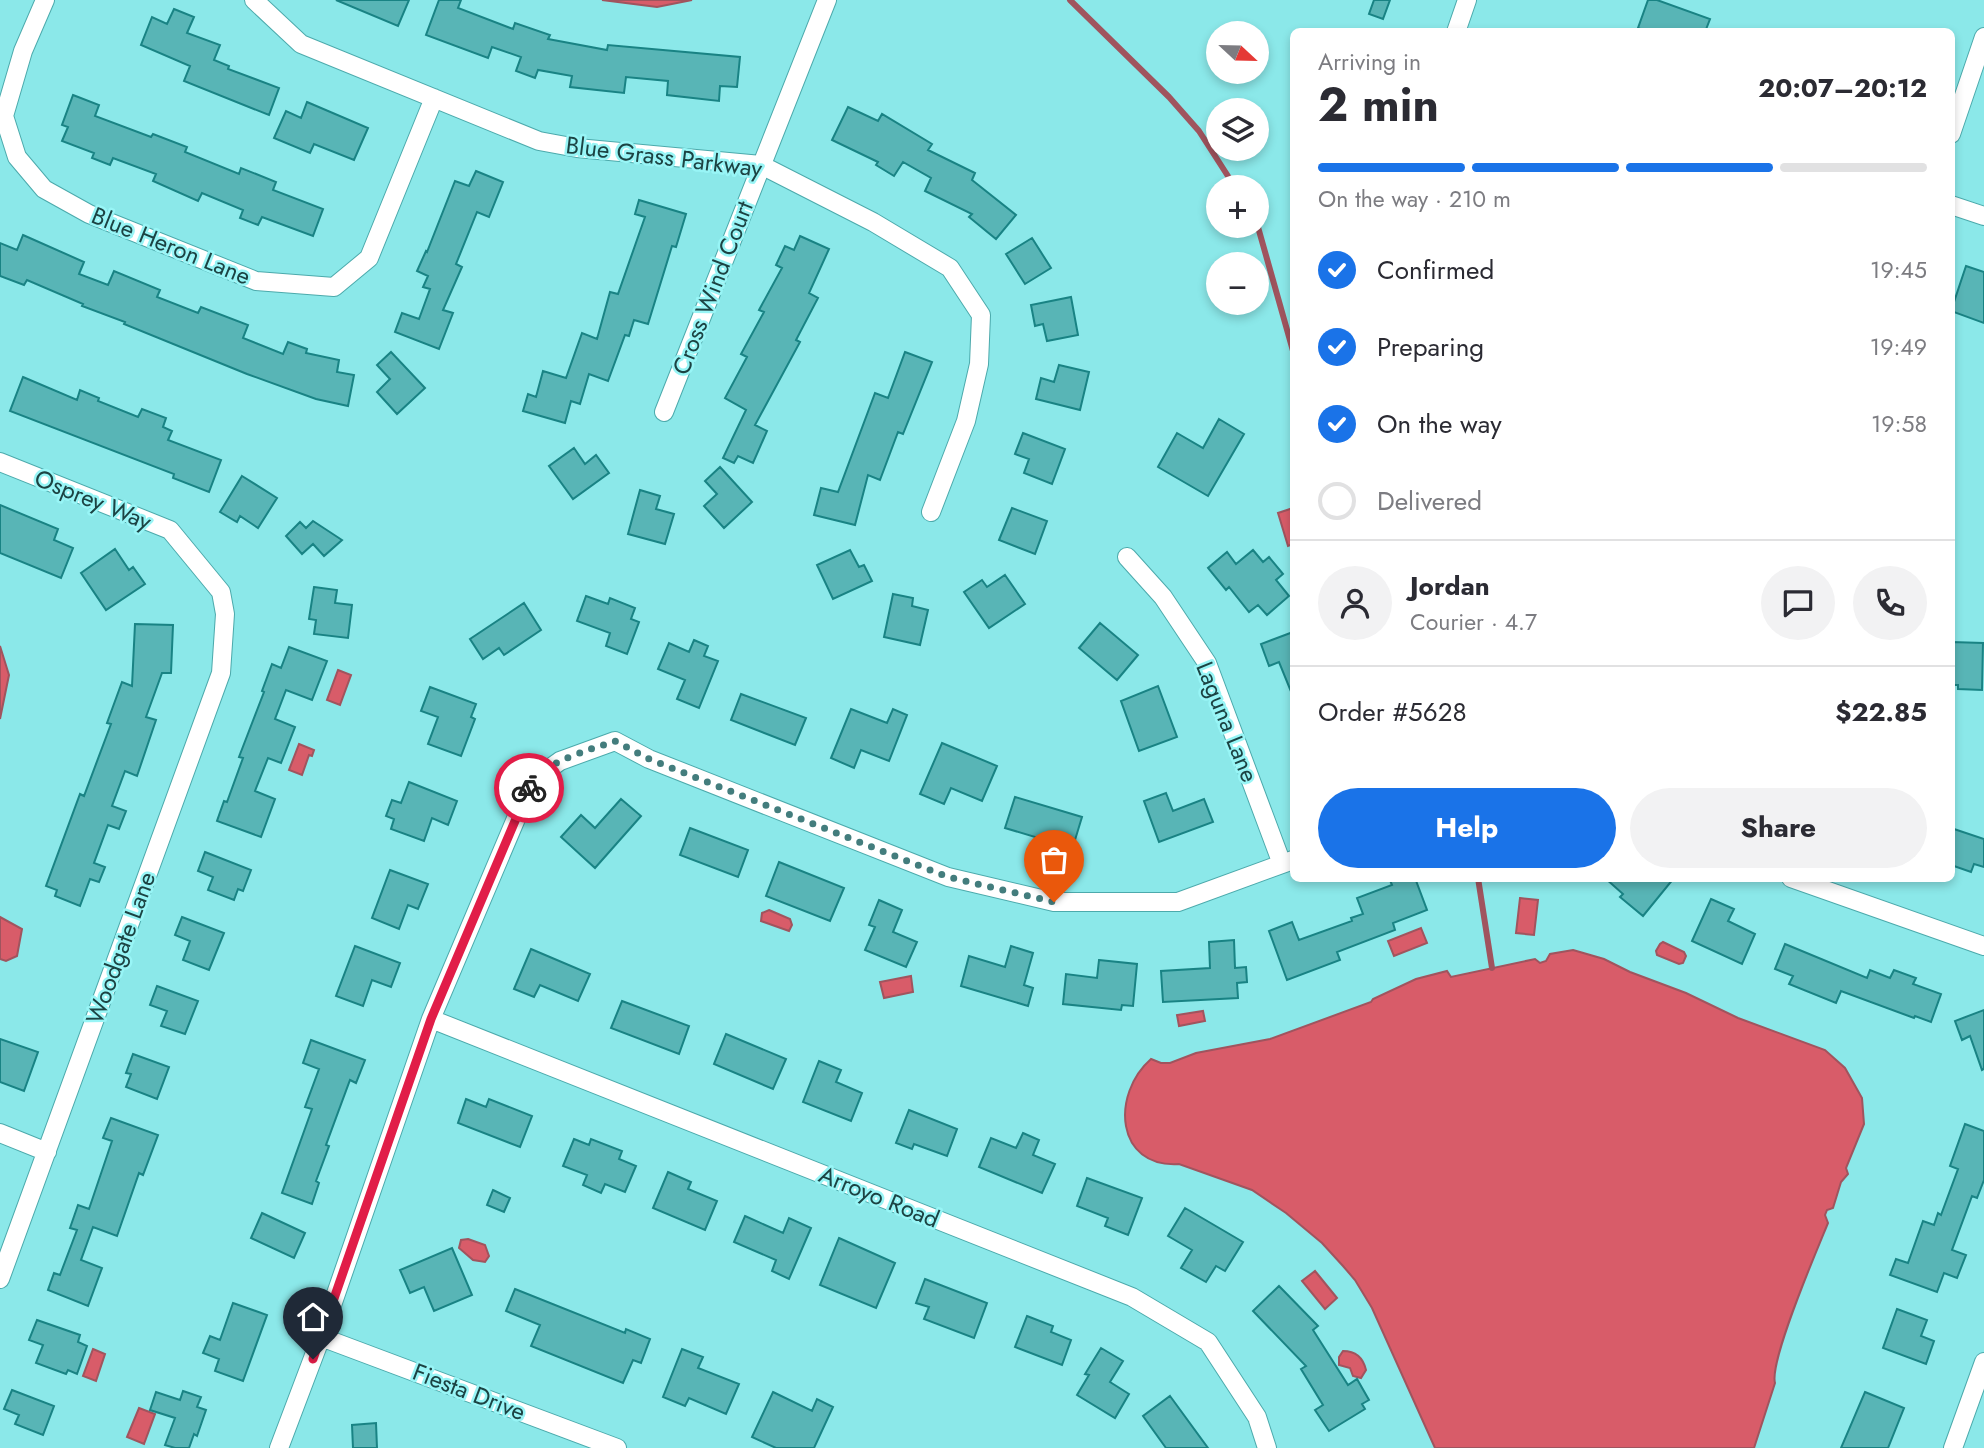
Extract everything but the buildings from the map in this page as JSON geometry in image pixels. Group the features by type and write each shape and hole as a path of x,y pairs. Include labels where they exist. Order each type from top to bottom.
{"street":[{"name":"Blue Heron Lane","path":"44,0 23,51 4,116 17,157 44,189 89,214 256,281 334,287 369,258 434,98"},
{"name":"Blue Grass Parkway","path":"254,0 301,44 539,141 577,148 761,164 873,222 950,268 981,315 979,364 965,421 931,512"},
{"name":"Cross Wind Court","path":"664,412 827,0"},
{"path":"1460,28 1467,0"},
{"path":"1955,122 1984,37"},
{"path":"1955,206 1984,216"},
{"name":"Osprey Way","path":"0,462 170,530 221,592 225,614"},
{"name":"Laguna Lane","path":"1127,557 1163,597 1207,663 1288,862"},
{"name":"Woodgate Lane","path":"0,1279 221,673 225,614"},
{"path":"279,1448 321,1336 431,1019 532,781 560,761 615,741 649,759 948,877 1054,902 1178,902 1288,862"},
{"path":"1802,882 1984,946"},
{"name":"Arroyo Road","path":"431,1019 1132,1297 1208,1342 1257,1417 1267,1448"},
{"path":"0,1133 47,1152"},
{"name":"Fiesta Drive","path":"321,1336 617,1448"},
{"path":"1953,1448 1984,1362"}],"shaded area":[{"path":"602,0 692,0 657,7"},
{"path":"1290,509 1288,546 1278,513"},
{"path":"0,646 9,675 0,719"},
{"path":"338,670 351,675 340,705 327,700"},
{"path":"299,744 314,750 312,756 309,755 302,775 289,770"},
{"path":"1520,898 1538,900 1534,935 1516,933"},
{"path":"769,910 790,919 792,925 789,931 761,921 762,913"},
{"path":"0,917 22,929 17,956 6,961 0,959"},
{"path":"1421,928 1427,943 1394,956 1388,941"},
{"path":"1663,942 1684,952 1686,956 1683,963 1679,964 1657,955 1656,951"},
{"path":"1573,950 1604,959 1738,1018 1825,1050 1845,1068 1862,1098 1864,1124 1846,1168 1848,1174 1841,1182 1833,1208 1827,1210 1825,1215 1828,1223 1786,1330 1775,1371 1775,1383 1754,1448 1435,1448 1372,1308 1355,1280 1322,1243 1286,1213 1252,1190 1179,1164 1158,1162 1142,1154 1131,1142 1125,1109 1138,1074 1151,1059 1170,1063 1196,1053 1270,1039 1371,1002 1416,979 1447,971 1451,977 1535,959 1540,963 1546,961 1550,954"},
{"path":"911,976 913,992 884,998 880,982"},
{"path":"1203,1011 1205,1021 1179,1026 1177,1015"},
{"path":"468,1239 485,1245 489,1256 485,1262 473,1260 459,1248 461,1240"},
{"path":"1315,1271 1337,1298 1325,1309 1302,1281"},
{"path":"93,1349 105,1354 96,1381 83,1376"},
{"path":"1343,1351 1352,1352 1361,1358 1366,1370 1361,1378 1353,1376 1350,1368 1339,1365 1339,1357"},
{"path":"139,1408 155,1414 144,1444 127,1437"}],"waterway":[{"path":"1070,0 1169,97 1199,131 1227,175"},
{"path":"1261,238 1290,340"},
{"path":"1479,882 1492,968"}],"way so far":[{"path":"529,788 532,781 560,761 615,741 649,759 948,877 1054,902"}],"route":[{"path":"313,1359 431,1019 529,788"}]}
